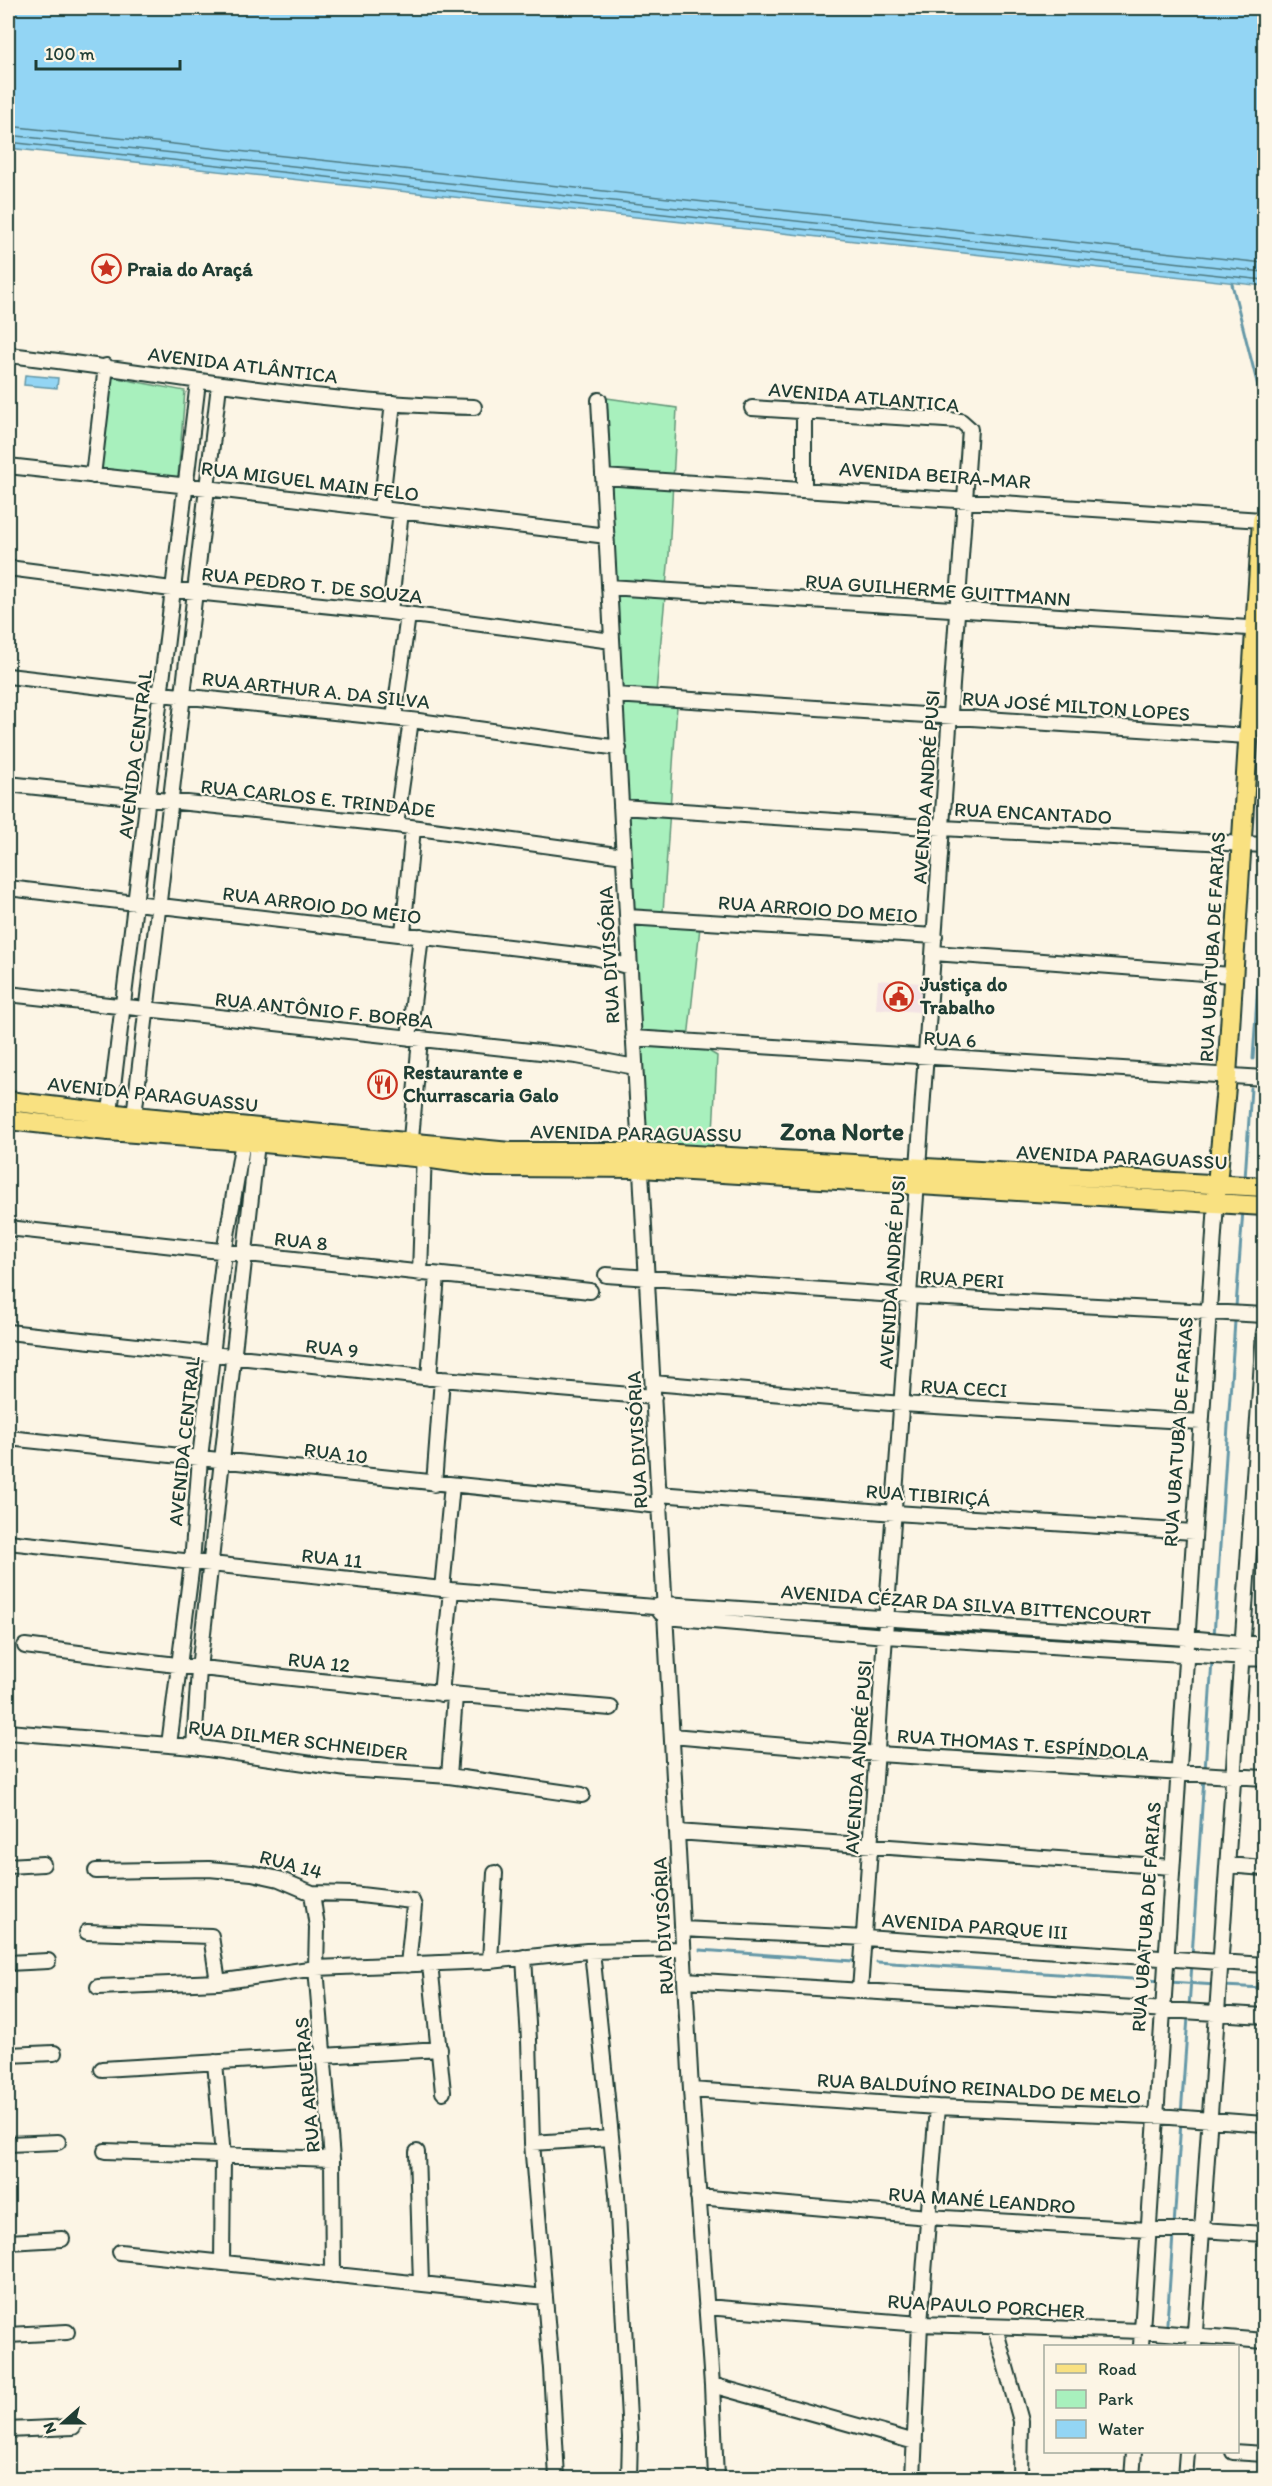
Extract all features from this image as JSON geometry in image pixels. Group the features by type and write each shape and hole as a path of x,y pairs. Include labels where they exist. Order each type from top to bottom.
{"main road":[{"name":"RUA UBATUBA DE FARIAS","path":"1216,1194 1227,1076 1231,975 1254,844 1247,736 1259,629 1263,520"},
{"name":"AVENIDA PARAGUASSU","path":"8,1101 110,1112 134,1124 250,1142 417,1151 510,1152 1216,1194 1237,1196 1262,1206"},
{"name":"AVENIDA PARAGUASSU","path":"8,1120 108,1131 134,1124 417,1151"},
{"name":"AVENIDA PARAGUASSU","path":"1237,1196 1262,1187"}],"street":[{"name":"AVENIDA ATLÂNTICA","path":"8,355 106,366 219,385 393,403 474,407"},
{"path":"93,476 106,366"},
{"name":"AVENIDA CENTRAL","path":"108,1131 198,382"},
{"name":"AVENIDA CENTRAL","path":"134,1124 219,385"},
{"name":"RUA DIVISÓRIA","path":"599,400 659,1500 662,1609 672,1736 691,2090 712,2385 716,2478"},
{"path":"381,508 393,403"},
{"name":"AVENIDA ATLANTICA","path":"752,408 961,421 970,429"},
{"path":"804,411 804,489"},
{"name":"AVENIDA ANDRÉ PUSI","path":"860,1991 970,429"},
{"name":"RUA MIGUEL MAIN FELO","path":"8,466 607,536"},
{"name":"AVENIDA BEIRA-MAR","path":"603,477 1263,520"},
{"path":"390,612 401,511"},
{"name":"RUA PEDRO T. DE SOUZA","path":"8,568 174,590 390,612 612,641"},
{"name":"RUA GUILHERME GUITTMANN","path":"609,587 1259,629"},
{"path":"394,718 408,615"},
{"name":"RUA ARTHUR A. DA SILVA","path":"8,676 411,720 619,748"},
{"name":"RUA JOSÉ MILTON LOPES","path":"615,695 1247,736"},
{"path":"396,825 411,720"},
{"name":"RUA CARLOS E. TRINDADE","path":"8,784 396,825 624,856"},
{"name":"RUA ENCANTADO","path":"621,807 942,828 1254,844"},
{"path":"403,933 413,828"},
{"name":"RUA ARROIO DO MEIO","path":"8,888 595,957 630,968"},
{"name":"RUA ARROIO DO MEIO","path":"627,917 935,936"},
{"path":"420,1274 415,1039 421,936"},
{"path":"934,953 1231,975"},
{"name":"RUA ANTÔNIO F. BORBA","path":"8,994 147,1011 578,1056 635,1068"},
{"name":"RUA 6","path":"633,1038 1264,1078"},
{"name":"AVENIDA CENTRAL","path":"169,1745 192,1563 200,1458 224,1253 250,1142"},
{"name":"AVENIDA CENTRAL","path":"194,1747 199,1669 246,1254 250,1142"},
{"name":"RUA UBATUBA DE FARIAS","path":"1140,2345 1147,2331 1153,2229 1155,2116 1178,1773 1191,1655 1187,1638 1216,1194"},
{"name":"RUA 8","path":"8,1228 590,1291"},
{"path":"434,1484 436,1275"},
{"name":"RUA PERI","path":"606,1275 910,1296 1209,1314 1264,1315"},
{"name":"RUA 9","path":"8,1332 436,1379 653,1390"},
{"path":"1192,2339 1197,2230 1209,2120 1214,2008 1220,1980 1228,1865 1228,1776 1237,1651 1261,1424 1264,1332"},
{"name":"RUA CECI","path":"653,1390 1202,1422"},
{"name":"RUA 10","path":"8,1438 434,1484 659,1500"},
{"path":"449,1776 447,1589 452,1485"},
{"name":"RUA TIBIRIÇÁ","path":"659,1500 1194,1532"},
{"name":"RUA 11","path":"8,1542 210,1565 662,1609"},
{"name":"AVENIDA CÉZAR DA SILVA BITTENCOURT","path":"662,1609 886,1636 1191,1655 1237,1651 1264,1645"},
{"name":"AVENIDA CÉZAR DA SILVA BITTENCOURT","path":"662,1609 887,1618 1187,1638 1202,1640 1264,1659"},
{"name":"RUA 12","path":"25,1646 199,1669 448,1695 611,1708"},
{"name":"RUA DILMER SCHNEIDER","path":"8,1732 194,1747 347,1769 449,1776 582,1795"},
{"name":"RUA THOMAS T. ESPÍNDOLA","path":"672,1736 878,1754 1264,1778"},
{"path":"677,1832 1172,1867"},
{"path":"8,1866 43,1864"},
{"path":"1228,1865 1264,1868"},
{"name":"RUA 14","path":"96,1871 209,1869 252,1873 279,1880 312,1893 352,1894 412,1901 414,1906 408,1965"},
{"path":"490,1961 495,1873"},
{"name":"RUA ARUEIRAS","path":"312,1893 332,2159 333,2275"},
{"name":"AVENIDA PARQUE III","path":"682,1929 865,1938 1165,1966 1183,1960 1264,1965"},
{"path":"87,1932 211,1936 218,1982"},
{"path":"98,1988 218,1982 316,1968 490,1961 592,1951 683,1949"},
{"path":"592,1951 617,2195 625,2319 630,2437 629,2478"},
{"path":"524,1957 530,2040 532,2143 545,2296 556,2478"},
{"path":"8,1963 48,1961"},
{"path":"430,1964 443,2092"},
{"path":"685,1980 860,1991 1163,2003 1178,2010 1214,2008 1264,2016"},
{"path":"102,2069 324,2058 440,2049"},
{"path":"8,2055 54,2053"},
{"path":"215,2062 223,2157 222,2263"},
{"name":"RUA BALDUÍNO REINALDO DE MELO","path":"691,2090 937,2107 1155,2116 1264,2124"},
{"path":"913,2478 920,2324 937,2107"},
{"path":"532,2143 610,2138"},
{"path":"8,2144 58,2142"},
{"path":"105,2151 223,2157 332,2159"},
{"path":"417,2152 421,2284"},
{"name":"RUA MANÉ LEANDRO","path":"698,2197 928,2217 1264,2234"},
{"path":"8,2242 63,2239"},
{"path":"120,2252 545,2296"},
{"name":"RUA PAULO PORCHER","path":"706,2307 920,2324 1147,2331 1192,2339 1264,2341"},
{"path":"995,2328 1021,2421 1020,2478"},
{"path":"8,2335 67,2332"},
{"path":"712,2385 915,2442"},
{"path":"8,2430 73,2427"},
{"path":"1239,2452 1264,2454"},
{"path":"1132,2478 1134,2453"},
{"path":"1185,2478 1187,2453"}],"shaded area":[{"name":"Justiça do Trabalho","path":"878,980 922,983 920,1012 876,1009"}],"green space":[{"path":"111,377 185,391 178,477 100,469"},
{"path":"607,398 677,408 669,555 655,703 677,706 663,912 700,927 688,1039 717,1056 712,1151 645,1149"}],"water":[{"path":"8,8 1264,8 1264,286 8,148"},
{"path":"25,375 58,378 57,388 24,385"}],"waterway":[{"path":"1232,284 1264,410"},
{"path":"1253,1059 1264,893"},
{"path":"1245,1179 1251,1088"},
{"path":"1236,1307 1243,1210"},
{"path":"1214,1636 1235,1321"},
{"path":"1205,1771 1212,1660"},
{"path":"1192,1956 1204,1777"},
{"path":"700,1950 853,1961"},
{"path":"877,1962 1162,1981"},
{"path":"1189,2007 1192,1963"},
{"path":"1169,1982 1216,1985"},
{"path":"1223,1986 1264,1988"},
{"path":"1181,2115 1188,2017"},
{"path":"1174,2226 1181,2121"},
{"path":"1167,2323 1173,2235"}],"place":[{"name":"Praia do Araçá","path":"106,269"},
{"name":"Justiça do Trabalho","path":"899,996"},
{"name":"Restaurante e Churrascaria Galo","path":"382,1084"}],"district":[{"name":"Zona Norte","path":"842,1131"}]}
